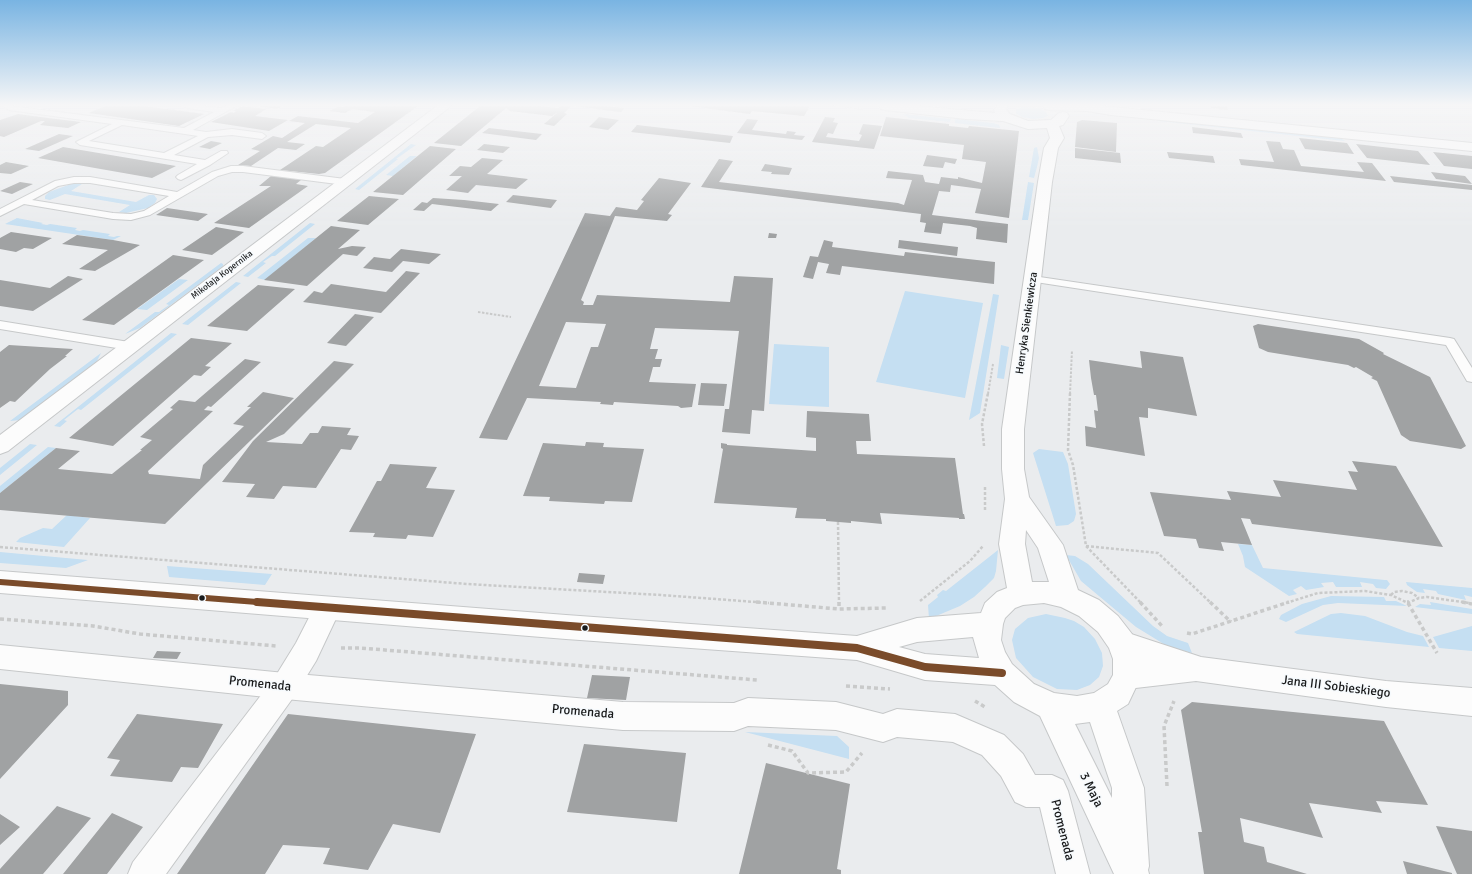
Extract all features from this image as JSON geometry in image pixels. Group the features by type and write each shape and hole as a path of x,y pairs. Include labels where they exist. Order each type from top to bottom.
{"street":[{"name":"Mikołaja Kopernika","path":"0,446 391,147"},
{"name":"Henryka Sienkiewicza","path":"1021,594 1012,544 1017,498 1013,469 1013,429 1051,148"},
{"name":"Henryka Sienkiewicza","path":"1017,498 1050,545 1067,597"},
{"path":"0,582 647,634 857,648 925,667 1002,673"},
{"path":"1044,592 1067,597 1089,608 1108,624 1122,643 1127,659 1127,676 1118,694 1100,706 1077,710 1051,706 1024,693 1002,673 992,656 988,640 989,624 995,611 1006,600 1021,594 1044,592"},
{"path":"144,874 285,686 309,647 328,608"},
{"path":"857,648 917,630 989,624"},
{"name":"Jana III Sobieskiego","path":"1122,643 1201,670 1386,694 1472,702"},
{"name":"Promenada","path":"0,657 285,686 624,716 734,717 748,712 836,716 883,728 898,723 955,728 993,745 1012,765 1026,791 1052,791 1073,874"},
{"name":"Jana III Sobieskiego","path":"1127,676 1201,670"},
{"name":"3 Maja","path":"1051,706 1132,874"},
{"name":"3 Maja","path":"1100,706 1128,788 1132,874"}],"lane":[{"path":"109,147 206,163"},
{"path":"165,156 182,147"},
{"path":"181,177 224,153"},
{"path":"22,201 113,216 131,217 147,213 215,174 230,169 243,169 345,182"},
{"path":"1,211 61,182 80,180 179,195"},
{"path":"1033,279 1450,342 1472,378"},
{"path":"0,324 129,346"}],"path":[{"path":"478,312 511,317"},
{"path":"1072,350 1068,450 1073,465 1086,546 1164,629"},
{"path":"984,453 982,424 994,360"},
{"path":"985,482 985,513"},
{"path":"838,522 839,609"},
{"path":"917,603 970,561 985,543"},
{"path":"1086,546 1158,553 1232,622"},
{"path":"0,547 467,584 661,595 839,609 890,608"},
{"path":"1185,633 1192,634 1232,622 1318,593 1365,591 1391,595 1408,603 1437,653"},
{"path":"1391,595 1394,592 1402,591 1412,593 1419,598"},
{"path":"1408,603 1419,598 1441,599 1472,604"},
{"path":"0,619 93,626 140,634 309,647 360,648 593,668 766,680"},
{"path":"841,685 894,689"},
{"path":"970,698 988,709"},
{"path":"1167,786 1164,726 1170,708 1174,701 1179,698"},
{"path":"734,717 741,738 792,751 808,773 846,772 883,728"}],"shaded area":[{"path":"408,147 413,147 396,159 398,159 359,190 355,189"},
{"path":"1037,147 1039,158 1034,178 1029,177 1034,148"},
{"path":"410,156 417,156 393,176 386,175"},
{"path":"1028,182 1034,183 1028,220 1022,220"},
{"path":"71,184 82,184 71,191 136,202 149,195 154,195 157,199 155,203 148,208 126,213 119,212 130,205 65,194 50,200 45,199 45,196 49,192"},
{"path":"17,218 47,225 50,224 77,228 75,230 80,231 83,230 110,234 108,236 121,236 113,240 5,224"},
{"path":"310,223 315,224 275,256 272,256 263,262 266,263 248,277 243,276"},
{"path":"308,238 316,238 265,280 257,278"},
{"path":"221,263 223,266 140,328 125,334 155,312 159,312 169,305 166,304"},
{"path":"179,279 188,280 147,310 137,309"},
{"path":"236,282 241,283 188,325 182,324"},
{"path":"905,291 983,303 965,398 876,382"},
{"path":"993,294 999,295 980,413 969,420"},
{"path":"171,333 177,334 81,410 78,409 64,420 67,421 60,427 54,426"},
{"path":"774,344 829,347 829,407 769,404"},
{"path":"1001,345 1009,347 1004,379 997,378"},
{"path":"101,353 97,361 20,420 10,421"},
{"path":"30,444 37,445 0,475 0,468"},
{"path":"48,447 56,448 0,493 0,486"},
{"path":"1039,449 1063,452 1068,464 1076,514 1074,521 1068,525 1056,526 1033,453"},
{"path":"67,515 90,518 64,547 16,542 20,538 43,528 52,529"},
{"path":"1238,544 1252,545 1263,568 1387,580 1390,584 1386,589 1376,588 1373,584 1360,582 1362,587 1336,587 1333,582 1321,583 1324,587 1306,590 1301,586 1293,590 1297,594 1289,596 1245,567 1243,556"},
{"path":"998,550 994,578 985,587 974,597 960,606 929,619 928,605 938,597 937,595 943,590 946,591"},
{"path":"0,552 88,560 66,568 0,563"},
{"path":"1066,555 1075,556 1088,564 1153,626 1167,636 1188,643 1192,653 1167,646 1136,627 1081,581"},
{"path":"167,566 272,574 265,585 169,577"},
{"path":"1406,582 1472,588 1472,597 1464,595 1466,600 1438,594 1436,591 1423,589 1425,593 1417,592 1407,585"},
{"path":"1331,596 1384,597 1386,601 1396,601 1407,606 1338,603 1323,605 1286,622 1279,619 1281,615 1302,604"},
{"path":"1430,602 1472,609 1472,614 1415,607 1420,604 1431,605"},
{"path":"1341,613 1365,616 1407,632 1423,636 1429,647 1297,634 1294,632 1331,614"},
{"path":"1046,614 1074,621 1084,627 1095,639 1102,653 1103,666 1099,677 1090,685 1077,690 1057,689 1033,677 1016,658 1012,640 1015,629 1028,618"},
{"path":"1472,626 1472,651 1439,648 1433,637"},
{"path":"745,732 837,736 849,747 849,759"}],"building":[{"path":"30,147 49,147 39,151 25,149"},
{"path":"63,147 176,166 152,178 38,158"},
{"path":"199,147 214,147 210,149"},
{"path":"255,147 301,147 296,150 278,148 251,166 238,165 260,151 251,149"},
{"path":"315,147 361,147 325,173 319,174 280,170"},
{"path":"429,147 456,149 403,195 373,192"},
{"path":"481,147 510,147 503,153 477,150"},
{"path":"854,147 875,147 874,149"},
{"path":"964,147 1017,147 1009,218 975,213 981,189 951,185 950,192 939,191 932,215 1008,224 1007,243 976,239 977,228 970,226 943,223 941,234 924,232 926,223 920,222 921,214 701,187 719,159 733,161 719,182 898,203 904,205 912,180 886,178 888,171 923,175 925,182 939,184 941,177 958,179 958,177 982,183 986,162 962,159"},
{"path":"1075,147 1116,147 1116,152"},
{"path":"1268,147 1282,147 1283,149 1294,150 1301,166 1364,172 1357,162 1372,163 1386,181 1241,165 1239,159 1274,162"},
{"path":"1304,147 1349,147 1354,154 1305,149"},
{"path":"1358,147 1381,147 1418,151 1430,165 1367,158"},
{"path":"1075,148 1120,153 1121,163 1075,158"},
{"path":"1167,152 1213,156 1215,163 1169,158"},
{"path":"1433,152 1472,156 1472,169 1444,166"},
{"path":"927,155 957,159 955,164 945,162 943,168 923,166"},
{"path":"482,158 503,160 487,174 528,179 516,189 476,185 468,193 446,190 462,176 449,176 460,166 471,167"},
{"path":"6,162 29,166 11,174 0,173 0,165"},
{"path":"765,164 792,168 789,175 771,174 772,172 761,171"},
{"path":"1431,172 1465,176 1472,184 1436,179"},
{"path":"271,176 301,180 296,184 308,186 249,228 214,223 271,186 259,186"},
{"path":"1390,176 1472,185 1472,190 1394,182"},
{"path":"659,178 691,183 668,214 672,215 667,221 615,216 581,300 584,302 583,305 593,305 597,295 730,302 734,276 773,278 764,411 752,410 750,434 722,432 725,409 729,409 739,331 655,328 650,349 658,349 655,359 662,359 660,367 653,367 649,382 696,384 692,407 681,408 678,406 614,402 613,405 600,404 601,402 527,398 507,440 479,438 585,213 610,216 616,207 637,210 644,201 641,200","holes":["566,322 606,324 598,347 591,347 576,388 539,386"]},
{"path":"20,182 33,184 12,194 0,191"},
{"path":"513,195 557,200 551,208 506,202"},
{"path":"369,196 399,199 368,225 337,221"},
{"path":"433,198 499,204 491,211 432,204 424,211 413,210 422,202 427,203"},
{"path":"167,208 208,214 198,221 156,215"},
{"path":"331,226 360,230 338,249 352,246 366,247 357,256 343,254 307,286 264,280"},
{"path":"216,227 244,232 212,255 182,250"},
{"path":"11,232 52,238 33,249 24,248 16,252 0,249 0,238"},
{"path":"769,233 777,234 776,238 768,238"},
{"path":"77,235 140,245 95,271 79,269 108,250 62,244"},
{"path":"824,240 833,242 832,247 904,256 905,252 995,262 994,284 842,266 840,275 826,273 829,264 818,262 813,279 803,277 810,256 818,257"},
{"path":"899,240 958,247 957,256 898,248"},
{"path":"401,249 441,254 429,264 403,261 392,272 363,268 374,257 390,259"},
{"path":"173,255 204,260 114,325 82,320"},
{"path":"406,271 420,273 381,313 303,302 314,291 322,293 331,284 386,292"},
{"path":"68,276 83,279 33,311 0,306 0,280 50,288"},
{"path":"258,285 295,289 247,331 207,326"},
{"path":"355,314 374,317 346,346 327,343"},
{"path":"1258,324 1359,339 1384,353 1383,354 1430,377 1466,446 1461,449 1410,441 1401,435 1377,381 1371,378 1373,377 1356,367 1354,368 1348,365 1268,352 1259,348 1253,326"},
{"path":"191,338 232,343 205,366 211,367 201,376 194,375 113,446 69,438"},
{"path":"9,345 73,349 15,402 10,401 0,408 0,352"},
{"path":"1140,351 1183,357 1197,416 1148,408 1148,418 1139,417 1145,456 1086,446 1085,426 1096,428 1094,410 1098,411 1089,360 1142,368"},
{"path":"245,359 261,362 211,407 208,406 204,410 213,411 148,471 149,474 200,479 203,465 244,426 233,424 251,407 247,407 263,392 294,398 165,524 0,510 0,493 56,448 80,451 58,469 112,474 152,440 140,437 173,409 170,408 179,400 195,402"},
{"path":"334,361 354,364 284,434 266,442 302,444 310,433 318,433 322,426 351,428 347,435 359,436 351,450 341,449 316,488 283,486 274,499 246,497 255,484 222,482 253,441"},
{"path":"701,383 727,384 724,406 698,405"},
{"path":"807,411 869,414 871,441 856,441 857,454 955,458 965,519 880,513 882,524 851,521 851,523 826,521 826,519 795,518 797,508 714,503 723,449 721,448 721,443 727,445 816,451 816,438 806,437"},
{"path":"586,442 604,443 603,447 644,449 632,502 605,501 604,504 549,501 550,497 523,496 543,443 585,446"},
{"path":"1352,461 1396,466 1443,547 1252,524 1250,519 1241,518 1252,545 1221,542 1224,551 1199,548 1196,539 1164,536 1150,492 1231,500 1227,491 1281,497 1273,480 1357,490 1348,471 1358,472"},
{"path":"390,464 437,467 426,488 455,490 433,537 408,535 406,539 373,537 375,533 349,532 377,481 381,481"},
{"path":"579,573 605,575 603,584 577,582"},
{"path":"157,651 181,652 177,659 153,658"},
{"path":"592,675 630,677 626,700 587,698"},
{"path":"0,684 68,691 68,705 0,779"},
{"path":"1192,702 1384,721 1428,805 1376,801 1382,813 1309,803 1323,838 1240,818 1244,842 1264,847 1267,862 1307,874 1204,874 1198,832 1202,832 1181,710"},
{"path":"137,714 223,724 198,768 181,767 172,782 110,776 120,760 107,758"},
{"path":"288,714 476,734 440,833 393,824 368,870 323,864 330,848 283,845 265,874 177,874"},
{"path":"584,744 686,753 677,822 567,812"},
{"path":"766,763 850,784 837,869 841,870 841,874 739,874"},
{"path":"57,806 91,818 43,874 0,874 0,869"},
{"path":"112,813 143,827 107,874 63,874"},
{"path":"0,814 20,827 0,845"},
{"path":"1436,826 1472,831 1472,874 1457,874"},
{"path":"1403,861 1452,873 1452,874 1407,874"}],"transit line":[{"path":"0,582 566,627 857,648 925,667 1002,673"}]}
